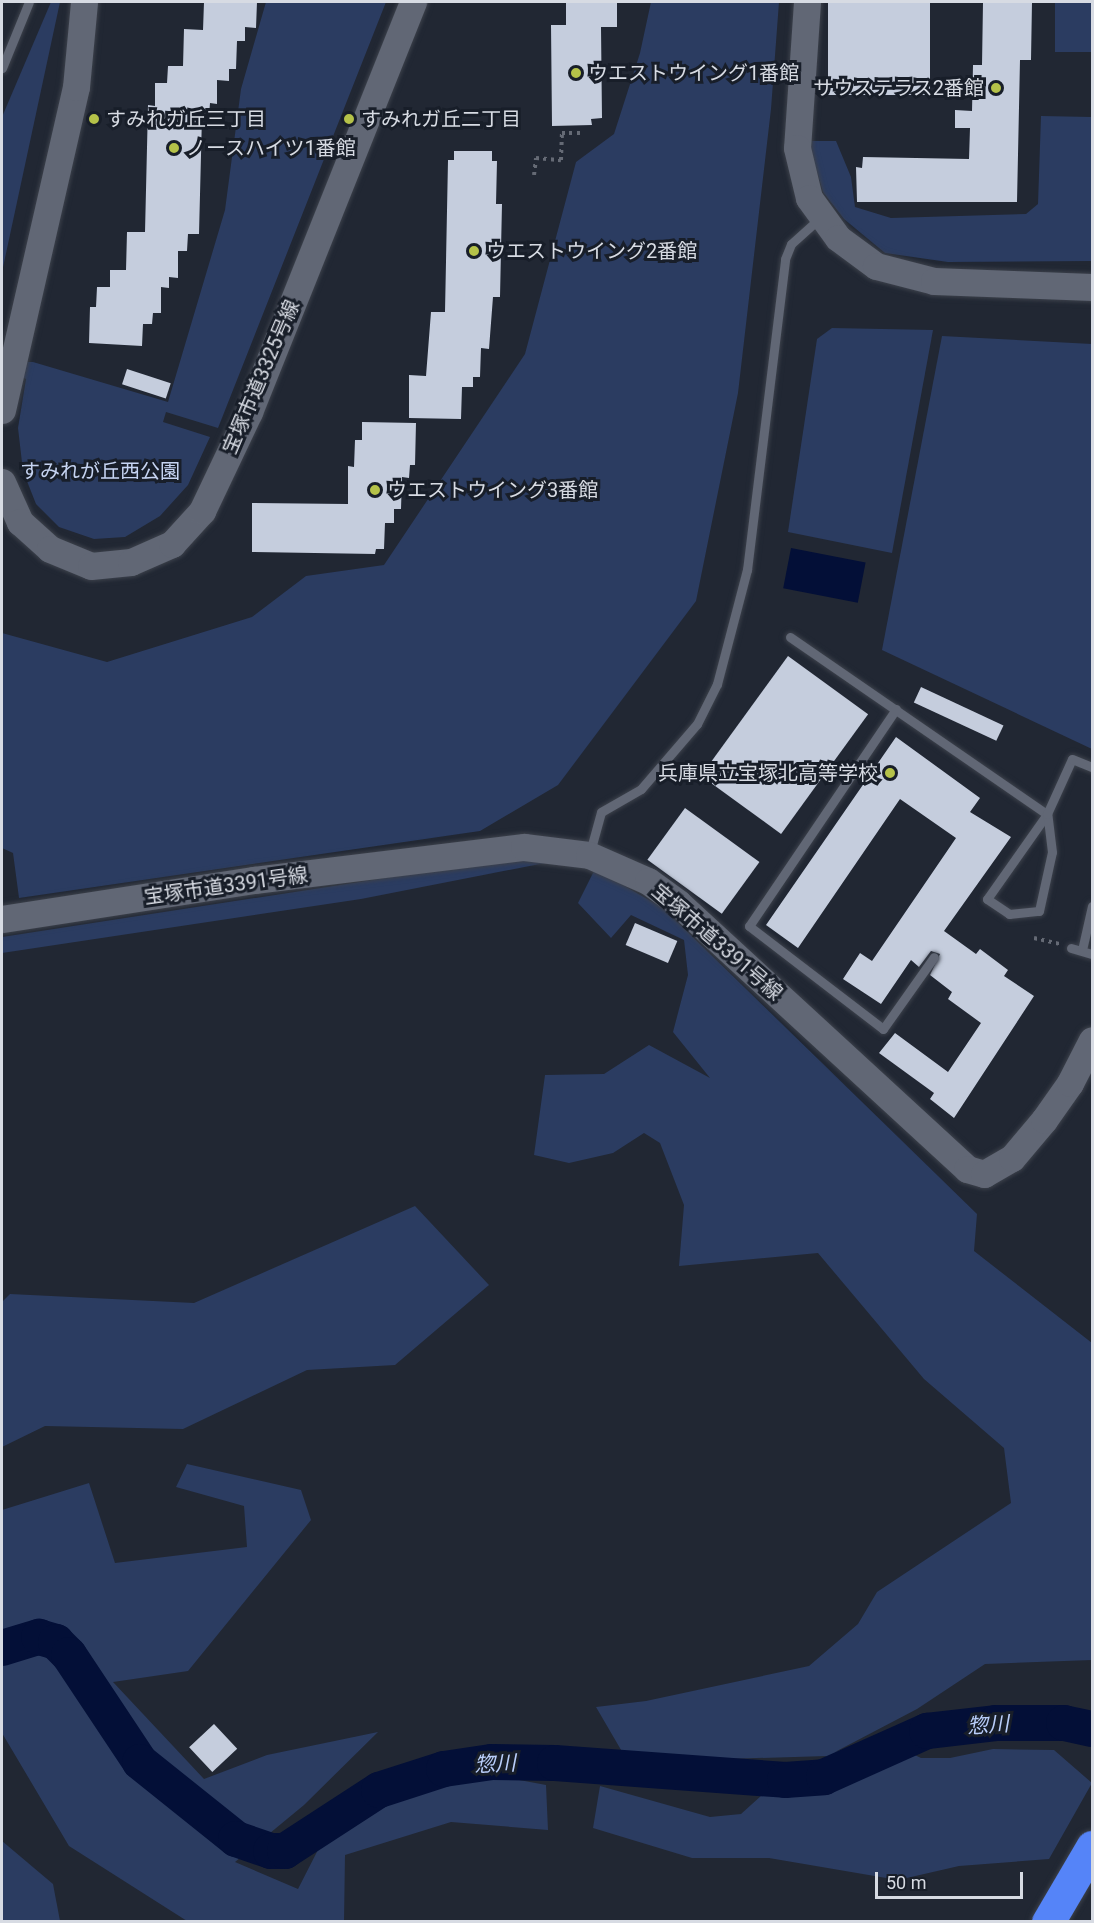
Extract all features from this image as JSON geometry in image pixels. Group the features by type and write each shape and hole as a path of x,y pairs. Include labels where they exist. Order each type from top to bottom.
{"highway":[{"path":"1048,1922 1092,1847"}],"street":[{"path":"2,410 76,87 84,2"},
{"name":"宝塚市道3325号線","path":"2,482 20,522 50,549 91,566 131,562 172,544 202,511 249,412 413,2"},
{"path":"807,2 797,148 809,198 821,217 856,253 876,266 903,274 989,285 1092,287"},
{"name":"宝塚市道3391号線","path":"2,919 254,880 524,847 589,855 648,881 678,903 967,1169 984,1174 1012,1158 1070,1083 1092,1040"}],"lane":[{"path":"2,69 29,2"},
{"path":"589,855 601,812 641,789 697,724 717,684 747,570 785,259 791,244 821,217"},
{"path":"790,637 1047,814 1052,852 1039,910 1010,914 987,898 1047,814 1072,759 1092,767"},
{"path":"896,709 749,926 883,1029 934,957"},
{"path":"1082,950 1092,906"},
{"path":"1071,948 1092,954"}],"path":[{"path":"534,175 536,158 561,160 562,133 580,133"},
{"path":"1034,938 1071,948"}],"green space":[{"path":"51,2 60,2 2,272 2,117"},
{"name":"すみれが丘西公園","path":"266,2 386,2 218,428 166,412 163,422 210,437 188,485 160,516 125,537 94,539 59,527 36,504 23,471 18,428 26,379 20,376 22,362 33,362 168,402 225,210 241,89"},
{"path":"651,2 779,2 771,109 738,393 696,601 558,785 480,831 19,898 13,853 2,848 2,633 107,662 252,617 306,576 384,565 525,354 576,162 614,134 640,53"},
{"path":"1055,2 1092,2 1092,52 1055,52"},
{"path":"1041,116 1092,117 1092,261 948,262 885,253 844,219 823,192 808,141 836,141 851,177 855,207 891,218 1026,214 1038,204"},
{"path":"832,328 933,330 892,553 788,532 817,339"},
{"path":"942,336 1092,344 1092,749 882,650"},
{"path":"508,859 555,861 361,899 2,953 2,937"},
{"path":"595,869 663,908 977,1214 974,1251 1092,1343 1092,1660 985,1664 917,1709 835,1752 878,1737 921,1758 950,1758 993,1749 1054,1750 1092,1783 1049,1859 959,1866 898,1880 769,1858 692,1858 593,1828 600,1786 710,1817 741,1814 762,1795 827,1756 724,1759 624,1755 596,1707 646,1701 809,1666 858,1624 877,1592 1011,1503 1004,1448 924,1379 818,1253 679,1266 684,1205 660,1143 644,1133 613,1153 569,1163 534,1155 545,1075 604,1074 649,1045 710,1078 673,1032 688,975 684,940 631,915 611,938 578,903"},
{"path":"415,1206 489,1285 395,1365 307,1370 183,1429 45,1426 2,1447 2,1302 10,1294 194,1303"},
{"path":"187,1464 301,1490 311,1520 188,1671 113,1682 204,1779 267,1755 378,1732 304,1805 235,1862 298,1889 323,1840 370,1810 445,1781 514,1779 546,1785 548,1830 451,1822 345,1855 344,1922 187,1921 69,1846 2,1733 2,1510 89,1483 115,1563 247,1547 244,1506 176,1487"},
{"path":"2,1841 53,1884 60,1921 2,1921"}],"shaded area":[{"path":"791,548 866,563 858,603 783,588"}],"building":[{"name":"ノースハイツ1番館","path":"204,2 257,2 256,28 245,27 245,41 237,41 236,69 229,69 229,81 217,80 217,104 210,103 209,116 202,116 199,234 188,234 187,251 178,251 178,278 169,277 169,288 161,287 161,313 153,313 152,324 143,324 142,346 89,343 90,307 96,307 97,287 110,287 110,270 126,270 127,232 145,232 148,105 155,106 155,83 167,83 168,66 183,66 184,29 203,30"},
{"name":"ウエストウイング1番館","path":"566,2 617,2 617,27 601,27 602,118 591,119 592,125 552,126 551,25 566,25"},
{"path":"828,2 930,2 930,95 828,95"},
{"name":"サウステラス2番館","path":"983,2 1032,2 1031,60 1020,60 1017,202 857,202 856,167 862,168 863,157 969,159 970,128 955,128 955,110 972,111 973,65 982,65"},
{"name":"ウエストウイング2番館","path":"454,151 492,151 492,161 497,161 496,204 502,204 500,297 493,297 489,349 481,348 480,377 473,377 473,387 462,387 461,419 409,418 409,375 426,376 431,312 445,312 448,160 454,160"},
{"path":"127,369 171,383 166,398 122,384"},
{"name":"ウエストウイング3番館","path":"362,422 416,423 415,465 410,465 409,478 402,477 401,509 394,509 394,523 385,523 384,549 376,549 375,554 252,552 252,503 348,504 348,466 354,467 355,440 362,440"},
{"path":"788,656 868,714 781,834 701,776"},
{"path":"921,687 1003,725 996,741 914,702"},
{"path":"896,737 980,798 970,812 1011,837 944,931 976,954 980,949 1008,970 1004,976 1034,996 954,1118 930,1099 934,1093 879,1053 895,1033 948,1072 981,1023 948,999 952,992 930,975 940,954 931,951 919,967 911,960 881,1004 843,979 860,953 872,961 956,838 900,799 798,948 766,925"},
{"path":"685,808 759,862 722,914 647,860"},
{"path":"635,923 677,941 668,963 626,945"},
{"path":"214,1724 237,1749 212,1772 189,1747"}],"waterway":[{"name":"惣川","path":"2,1648 39,1637 56,1642 69,1655 140,1762 236,1839 271,1851 285,1851 379,1790 444,1769 492,1762 555,1763 785,1780 824,1777 927,1731 996,1723 1064,1723 1092,1729"}],"place":[{"name":"ウエストウイング1番館","path":"576,73"},
{"name":"サウステラス2番館","path":"996,88"},
{"name":"すみれガ丘三丁目","path":"94,119"},
{"name":"すみれガ丘二丁目","path":"349,119"},
{"name":"ノースハイツ1番館","path":"174,148"},
{"name":"ウエストウイング2番館","path":"474,251"},
{"name":"ウエストウイング3番館","path":"375,490"},
{"name":"兵庫県立宝塚北高等学校","path":"890,773"}]}
